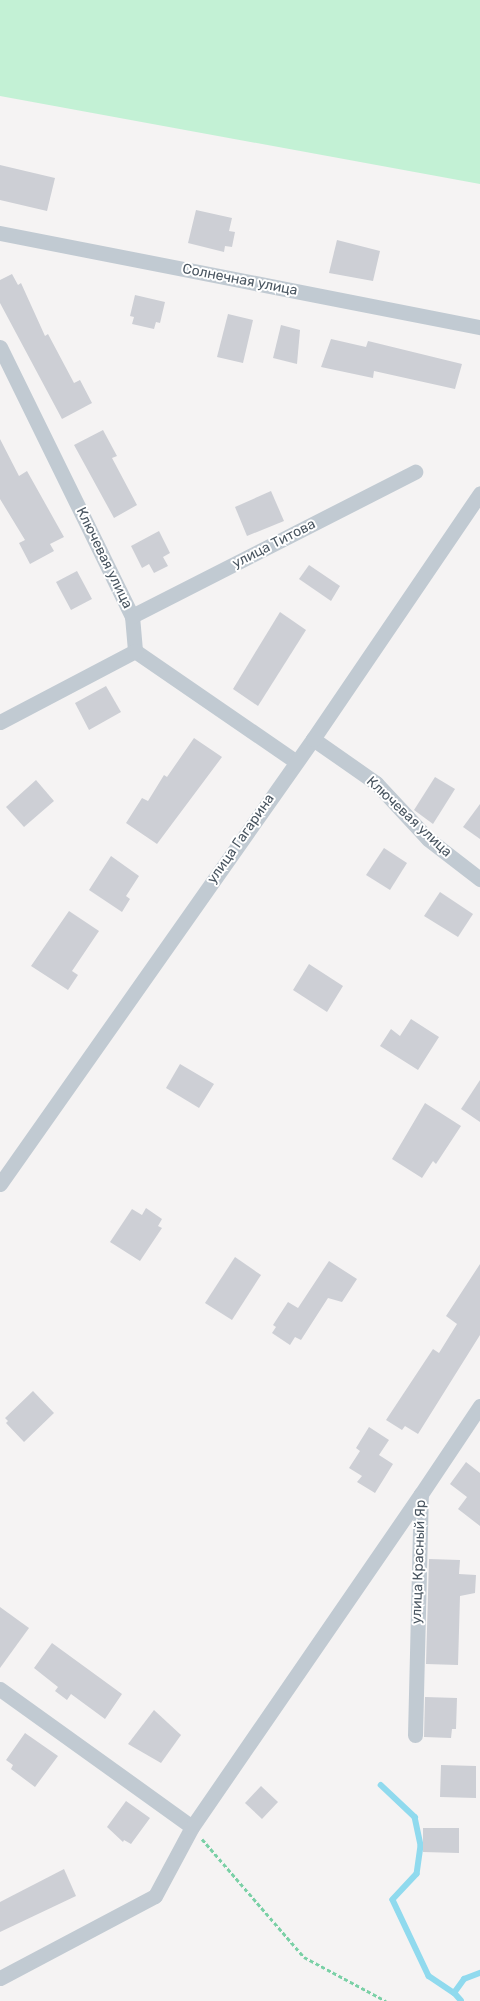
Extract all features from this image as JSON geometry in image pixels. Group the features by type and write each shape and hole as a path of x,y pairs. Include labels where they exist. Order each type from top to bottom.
{"street":[{"name":"Солнечная улица","path":"0,233 480,327"},
{"name":"Ключевая улица","path":"0,348 132,616 135,651"},
{"name":"улица Титова","path":"132,616 415,472"},
{"name":"улица Гагарина","path":"0,1184 295,761 313,739 480,493"},
{"path":"0,722 135,651 295,761"},
{"name":"Ключевая улица","path":"313,739 376,784 428,839 480,879"},
{"name":"улица Красный Яр","path":"414,1735 421,1494 480,1406"},
{"path":"0,1978 155,1896 192,1827 421,1494"},
{"path":"0,1689 192,1827"}],"path":[{"path":"192,1827 304,1957 386,2001"}],"green space":[{"path":"0,0 480,0 480,184 0,96"}],"building":[{"path":"0,165 55,178 47,211 0,200"},
{"path":"196,210 232,218 229,231 235,232 232,247 225,246 224,252 188,243"},
{"path":"337,240 380,251 373,281 329,273"},
{"path":"12,274 18,285 21,283 45,336 48,334 74,383 80,380 92,403 62,419 0,303 0,280"},
{"path":"135,295 165,302 160,323 156,322 154,329 132,324 134,317 130,316"},
{"path":"228,314 253,320 243,363 217,357"},
{"path":"281,325 300,330 297,364 273,358"},
{"path":"331,339 366,347 368,341 462,364 455,389 374,371 373,378 321,367"},
{"path":"103,430 117,456 112,458 137,505 114,518 74,445"},
{"path":"0,439 19,476 27,471 64,537 50,544 54,551 30,564 19,543 25,540 0,499"},
{"path":"271,491 284,521 247,536 235,507"},
{"path":"159,531 170,553 163,557 168,566 154,573 149,564 142,568 131,546"},
{"path":"309,565 340,586 331,601 299,579"},
{"path":"77,571 92,599 71,610 56,582"},
{"path":"280,612 306,630 258,706 233,689"},
{"path":"106,686 121,712 89,730 75,703"},
{"path":"194,738 222,757 157,844 126,823 142,798 148,801 164,775 167,777"},
{"path":"435,777 455,789 433,824 414,810"},
{"path":"36,780 54,801 24,827 6,807"},
{"path":"480,804 480,839 463,827"},
{"path":"384,848 407,863 390,890 366,875"},
{"path":"111,856 139,876 126,896 130,899 122,912 89,890"},
{"path":"440,892 473,914 458,937 424,916"},
{"path":"69,911 99,931 72,971 78,975 68,990 31,966"},
{"path":"309,964 343,986 327,1012 293,990"},
{"path":"411,1019 439,1037 418,1070 380,1046 391,1029 400,1036"},
{"path":"180,1064 214,1084 199,1108 166,1088"},
{"path":"480,1080 480,1122 461,1109"},
{"path":"425,1103 461,1126 436,1164 433,1161 422,1178 392,1159"},
{"path":"146,1208 162,1219 158,1226 162,1228 140,1261 110,1242 132,1209 142,1215"},
{"path":"235,1257 261,1275 232,1320 205,1303"},
{"path":"329,1261 357,1279 342,1302 328,1298 301,1340 295,1337 290,1345 272,1333 276,1327 273,1325 288,1302 298,1308"},
{"path":"480,1264 480,1335 418,1434 405,1426 402,1430 386,1420 433,1349 439,1353 457,1324 446,1316"},
{"path":"33,1391 54,1413 24,1442 6,1423 8,1421 5,1418"},
{"path":"369,1427 389,1440 379,1455 393,1464 375,1493 357,1482 362,1476 349,1468 360,1451 356,1448"},
{"path":"466,1462 480,1473 480,1526 458,1509 467,1497 450,1484"},
{"path":"429,1559 460,1560 459,1574 476,1575 475,1593 460,1596 458,1665 426,1664"},
{"path":"0,1607 29,1628 0,1668"},
{"path":"52,1643 122,1694 105,1719 71,1694 67,1700 55,1691 58,1687 34,1668"},
{"path":"425,1697 457,1698 456,1729 452,1729 451,1738 424,1737"},
{"path":"154,1710 181,1735 161,1763 128,1744"},
{"path":"25,1733 58,1756 35,1787 11,1769 13,1765 6,1760"},
{"path":"441,1765 476,1766 476,1798 440,1797"},
{"path":"261,1786 278,1802 262,1819 245,1803"},
{"path":"126,1801 150,1818 131,1844 124,1840 123,1842 107,1827"},
{"path":"423,1828 459,1828 459,1853 423,1852"},
{"path":"64,1869 76,1896 0,1932 0,1902"}],"waterway":[{"path":"381,1785 415,1817 421,1846 417,1874 393,1900 429,1976 454,1993"},
{"path":"461,2001 454,1993 464,1979 480,1973"}]}
